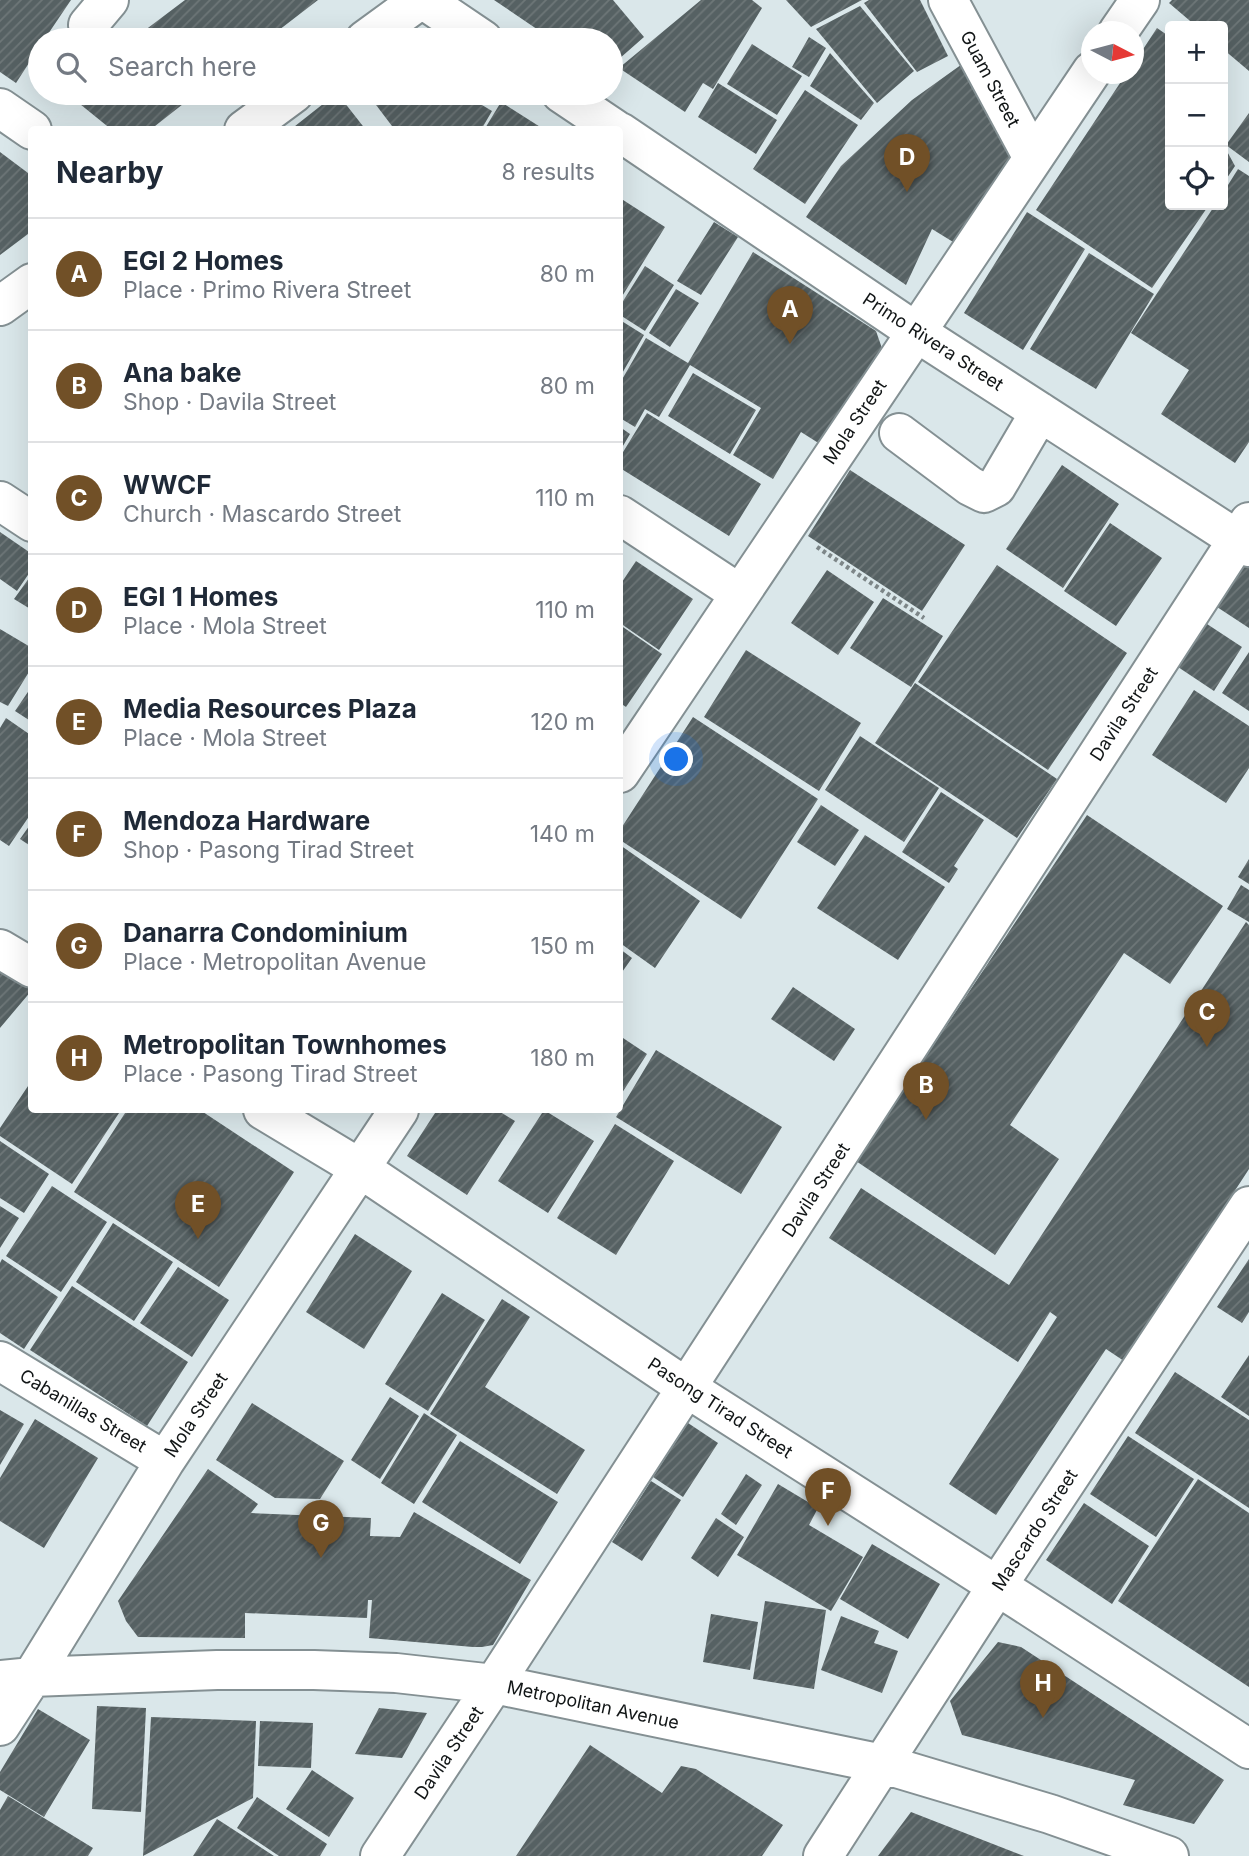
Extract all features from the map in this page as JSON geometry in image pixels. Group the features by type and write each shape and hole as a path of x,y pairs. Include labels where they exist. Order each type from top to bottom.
{"street":[{"path":"382,28 422,0 465,28"},
{"name":"Guam Street","path":"948,0 1033,158"},
{"path":"1126,21 1140,0"},
{"name":"Mola Street","path":"623,770 1082,84"},
{"path":"249,126 278,105"},
{"name":"Primo Rivera Street","path":"579,105 610,126"},
{"path":"0,108 28,127"},
{"name":"Primo Rivera Street","path":"623,134 916,332 1040,412 1245,536"},
{"path":"0,306 28,287"},
{"path":"899,433 970,486 984,493 996,488 1040,412"},
{"path":"0,501 28,519"},
{"path":"623,517 740,594"},
{"name":"Davila Street","path":"380,1856 1245,536"},
{"path":"0,949 28,966"},
{"name":"Pasong Tirad Street","path":"269,1113 361,1169 687,1388 1249,1749"},
{"name":"Mola Street","path":"0,1726 16,1679 397,1113"},
{"name":"Mascardo Street","path":"823,1856 997,1586 1249,1206"},
{"name":"Cabanillas Street","path":"0,1361 165,1461"},
{"name":"Metropolitan Avenue","path":"16,1679 217,1670 314,1670 396,1673 494,1684 883,1764 1050,1814 1169,1856"}],"path":[{"path":"785,526 924,618"}],"building":[{"path":"0,0 71,0 52,28 28,28 28,64 16,83 0,72"},
{"path":"185,0 318,0 282,28 148,28"},
{"path":"494,0 613,0 644,37 623,55 623,28 535,28"},
{"path":"701,0 752,0 762,8 713,89 703,83 685,112 623,71 623,65"},
{"path":"786,0 862,0 811,27"},
{"path":"869,0 920,0 948,56 917,72 864,3"},
{"path":"1172,0 1249,0 1249,71 1228,53 1228,21 1190,21 1169,3"},
{"path":"860,6 914,71 877,103 816,29"},
{"path":"1157,28 1165,34 1165,210 1206,210 1152,288 1036,210 1119,84 1144,84 1144,48"},
{"path":"809,37 826,48 809,77 792,67"},
{"path":"752,44 802,76 777,115 727,84"},
{"path":"830,53 874,103 861,120 810,86"},
{"path":"965,62 1013,154 958,245 932,229 906,285 806,217 841,166 912,100"},
{"path":"718,83 777,120 756,154 698,117"},
{"path":"805,90 858,125 805,204 753,169"},
{"path":"81,105 182,105 155,126 107,126"},
{"path":"322,105 346,105 363,126 295,126"},
{"path":"376,105 482,105 492,111 483,126 392,126"},
{"path":"499,105 506,105 539,126 486,126"},
{"path":"1249,113 1249,162 1228,146 1228,142"},
{"path":"0,152 28,173 28,234 0,255"},
{"path":"1228,153 1235,166 1228,176"},
{"path":"1238,169 1249,176 1249,442 1235,463 1161,414 1189,370 1131,333 1212,210 1228,210 1228,185"},
{"path":"623,200 665,227 623,295"},
{"path":"1027,212 1085,249 1023,350 964,313"},
{"path":"714,222 738,237 701,295 677,281"},
{"path":"753,252 876,331 885,357 820,444 801,432 773,479 733,455 761,408 690,365 659,417 645,409 635,427 623,420 623,378 646,338 688,363"},
{"path":"1089,253 1154,294 1096,389 1030,349"},
{"path":"645,266 674,285 645,331 623,317 623,301"},
{"path":"676,289 699,303 670,347 649,333"},
{"path":"623,322 644,335 623,372"},
{"path":"693,373 756,410 730,454 668,416"},
{"path":"647,413 761,484 729,536 623,470 623,452"},
{"path":"623,429 630,434 623,446"},
{"path":"1062,465 1119,504 1063,588 1006,549"},
{"path":"850,470 965,545 922,611 808,536"},
{"path":"1110,523 1162,558 1116,626 1064,591"},
{"path":"0,532 28,551 28,575 17,591 0,579"},
{"path":"636,561 693,599 659,650 623,625 623,580"},
{"path":"1246,563 1249,565 1249,628 1217,607"},
{"path":"997,565 1127,653 1048,770 918,682"},
{"path":"827,570 874,602 838,655 791,623"},
{"path":"28,580 28,608 14,599"},
{"path":"883,598 943,636 911,687 850,648"},
{"path":"1207,624 1242,647 1214,691 1178,667"},
{"path":"623,627 662,654 626,707 623,705"},
{"path":"0,629 28,646 28,674 8,706 0,702"},
{"path":"746,650 861,723 819,791 704,717"},
{"path":"1249,652 1249,711 1222,693"},
{"path":"915,683 1057,779 1017,838 875,743"},
{"path":"1194,690 1249,726 1249,768 1226,803 1152,755"},
{"path":"28,692 28,719 15,711"},
{"path":"693,717 818,799 741,919 623,842 623,825"},
{"path":"6,718 28,733 28,818 9,846 0,840 0,728"},
{"path":"860,736 939,788 904,842 825,790"},
{"path":"941,792 984,820 954,866 958,869 949,883 902,852"},
{"path":"821,805 859,830 835,866 797,842"},
{"path":"1087,815 1223,906 1170,984 1124,953 1010,1125 1059,1159 995,1255 856,1161"},
{"path":"28,828 28,844 20,839"},
{"path":"865,835 945,887 898,960 817,908"},
{"path":"623,847 700,901 655,968 623,945"},
{"path":"1249,859 1249,884 1238,877"},
{"path":"1241,885 1249,890 1249,922 1227,909"},
{"path":"1246,922 1249,925 1249,1169 1124,1361 1106,1349 996,1515 949,1484 1057,1317 1050,1312 1018,1362 829,1238 861,1188 1009,1285"},
{"path":"623,951 632,958 623,971"},
{"path":"0,969 28,978 28,995 0,1028"},
{"path":"793,987 855,1029 834,1061 771,1019"},
{"path":"623,1038 647,1054 623,1091"},
{"path":"656,1050 782,1127 741,1194 616,1117 618,1113 623,1113 623,1105"},
{"path":"28,1086 28,1113 119,1113 72,1184 0,1136 0,1128"},
{"path":"125,1113 205,1113 294,1172 219,1287 74,1192"},
{"path":"435,1113 502,1113 515,1121 467,1195 407,1156"},
{"path":"542,1113 549,1113 594,1141 548,1213 498,1181"},
{"path":"615,1124 674,1161 616,1255 557,1218"},
{"path":"0,1141 49,1174 24,1213 0,1198"},
{"path":"52,1186 107,1222 61,1292 6,1256"},
{"path":"0,1206 19,1218 0,1248"},
{"path":"113,1223 173,1262 134,1321 76,1282"},
{"path":"355,1234 412,1271 364,1349 306,1312"},
{"path":"2,1259 58,1297 24,1349 0,1333"},
{"path":"1249,1259 1249,1312 1242,1323 1217,1307"},
{"path":"178,1267 229,1300 192,1357 140,1323"},
{"path":"72,1286 188,1362 147,1426 30,1350"},
{"path":"442,1293 485,1320 428,1411 385,1384"},
{"path":"502,1299 530,1317 485,1387 585,1450 557,1494 430,1414"},
{"path":"1249,1355 1249,1416 1221,1397"},
{"path":"1175,1372 1249,1420 1249,1508 1135,1433"},
{"path":"390,1397 419,1416 380,1479 351,1460"},
{"path":"252,1403 344,1461 320,1499 275,1498 216,1460"},
{"path":"0,1410 24,1424 0,1465"},
{"path":"424,1413 457,1435 414,1504 381,1483"},
{"path":"35,1419 98,1458 44,1548 0,1521 0,1478"},
{"path":"688,1423 718,1443 683,1497 653,1477"},
{"path":"1128,1436 1194,1479 1156,1537 1090,1494"},
{"path":"460,1441 558,1502 520,1564 422,1502"},
{"path":"208,1469 258,1504 251,1513 371,1518 370,1536 400,1537 414,1512 531,1580 493,1645 482,1647 369,1638 372,1600 368,1600 367,1618 245,1613 245,1638 138,1637 126,1621 118,1601"},
{"path":"746,1474 762,1485 736,1525 721,1514"},
{"path":"1198,1479 1249,1513 1249,1687 1118,1601"},
{"path":"651,1481 681,1500 642,1561 612,1542"},
{"path":"778,1484 818,1508 809,1525 863,1557 831,1611 737,1555"},
{"path":"1084,1503 1149,1546 1112,1604 1046,1560"},
{"path":"716,1518 744,1537 718,1577 691,1558"},
{"path":"872,1544 940,1584 908,1639 840,1599"},
{"path":"765,1601 826,1610 814,1689 753,1679"},
{"path":"711,1614 758,1622 750,1670 703,1662"},
{"path":"841,1616 879,1631 874,1643 898,1651 882,1693 821,1670"},
{"path":"998,1642 1021,1647 1224,1780 1194,1824 1123,1805 1135,1780 962,1735 950,1701"},
{"path":"97,1706 146,1708 141,1812 92,1809"},
{"path":"379,1708 427,1713 402,1758 355,1754"},
{"path":"38,1709 90,1740 44,1817 0,1790 0,1772"},
{"path":"151,1717 256,1721 253,1798 143,1856"},
{"path":"260,1721 313,1723 311,1768 258,1766"},
{"path":"590,1745 662,1793 681,1766 696,1769 783,1825 762,1856 516,1856"},
{"path":"312,1770 354,1798 329,1837 286,1809"},
{"path":"8,1796 93,1848 88,1856 0,1856 0,1810"},
{"path":"257,1797 327,1844 320,1856 279,1856 237,1828"},
{"path":"911,1812 1024,1856 878,1856"},
{"path":"217,1819 274,1856 193,1856"}],"place":[{"name":"EGI 1 Homes","path":"907,192"},
{"name":"EGI 2 Homes","path":"790,344"},
{"name":"WWCF","path":"1207,1047"},
{"name":"Ana bake","path":"926,1120"},
{"name":"Media Resources Plaza","path":"198,1239"},
{"name":"Mendoza Hardware","path":"828,1526"},
{"name":"Danarra Condominium","path":"321,1558"},
{"name":"Metropolitan Townhomes","path":"1043,1718"}]}
